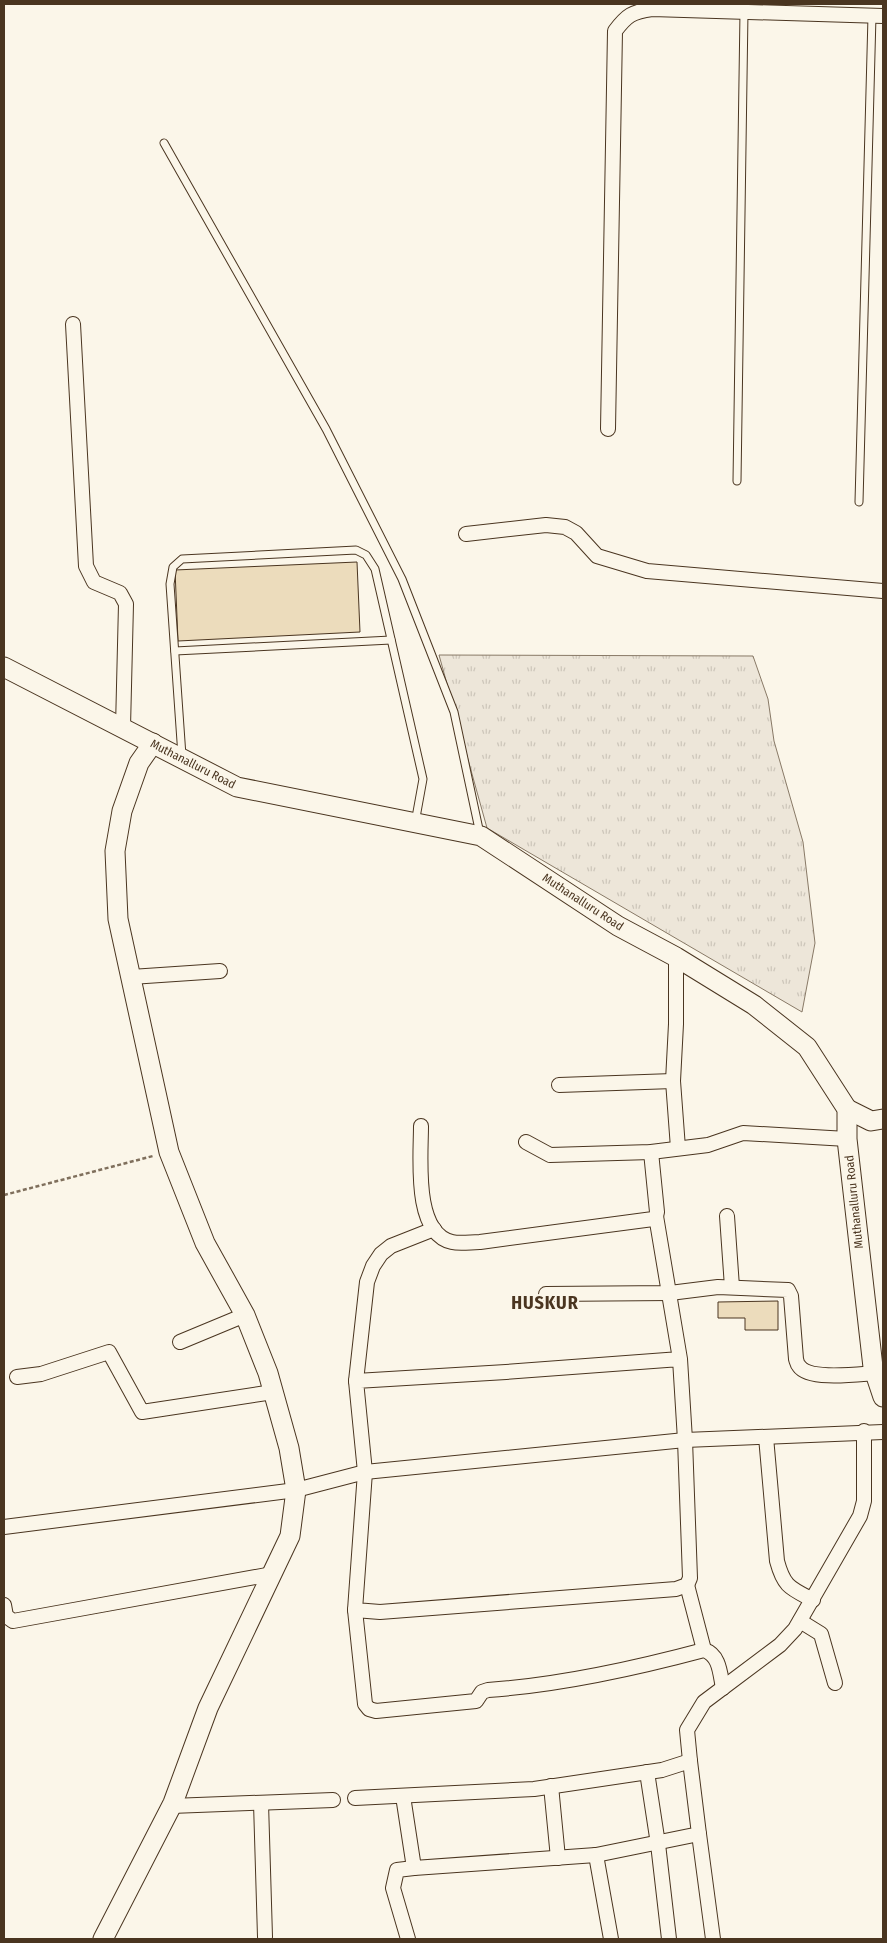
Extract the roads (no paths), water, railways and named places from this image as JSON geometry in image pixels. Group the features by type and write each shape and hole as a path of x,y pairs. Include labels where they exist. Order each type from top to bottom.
{"street":[{"path":"608,429 615,31 625,18 638,11 652,9 878,16"},
{"path":"73,324 86,566 94,582 120,592 126,604 122,727"},
{"path":"466,534 546,525 565,527 576,533 597,556 647,571 883,591"},
{"name":"Muthanalluru Road","path":"4,667 237,787 481,836 618,926 676,957 754,1005 807,1047 847,1109 847,1140 875,1361 883,1397"},
{"path":"103,1939 171,1806 208,1708 290,1536 296,1490 289,1448 268,1373 244,1315 205,1243 169,1152 118,919 116,851 122,811 139,763 153,744"},
{"path":"676,957 673,1081 678,1148"},
{"path":"131,977 220,971"},
{"path":"559,1085 673,1081"},
{"path":"847,1109 871,1121 883,1119"},
{"path":"420,1126 422,1196 428,1222 438,1235 452,1242 480,1242 653,1219 656,1216"},
{"path":"526,1142 550,1155 651,1152 719,1143 743,1133 847,1140"},
{"path":"651,1152 656,1216 680,1359 690,1578 687,1585 704,1650"},
{"path":"727,1216 732,1287"},
{"path":"434,1229 390,1246 381,1254 373,1266 367,1282 356,1381 365,1472 355,1610 365,1704 369,1709 376,1711 476,1701 482,1692 488,1690 530,1688 635,1668 704,1650 711,1652 716,1658 723,1688"},
{"path":"546,1294 670,1293 718,1287 788,1290 790,1292 796,1359 799,1367 804,1371 817,1375 838,1376 875,1361"},
{"path":"180,1342 244,1315"},
{"path":"17,1377 40,1374 109,1352 142,1412 273,1392"},
{"path":"356,1381 680,1359"},
{"path":"4,1527 296,1490 365,1472 685,1440 864,1431 883,1432"},
{"path":"713,1939 687,1730 704,1702 780,1646 795,1630 813,1600 864,1509 864,1431"},
{"path":"766,1437 779,1570 782,1578 790,1588 813,1600"},
{"path":"4,1605 6,1616 13,1621 272,1574"},
{"path":"355,1610 380,1612 585,1597 676,1589 687,1585"},
{"path":"800,1621 821,1634 835,1683"},
{"path":"355,1798 534,1789 662,1770 690,1761"},
{"path":"647,1772 658,1844 669,1939"},
{"path":"551,1786 558,1858"},
{"path":"403,1796 414,1868"},
{"path":"171,1806 333,1800"},
{"path":"261,1803 265,1937"},
{"path":"408,1939 393,1888 396,1870 596,1855 658,1844 699,1834"},
{"path":"596,1855 611,1939"}],"lane":[{"path":"737,481 744,12"},
{"path":"858,502 878,16"},
{"path":"164,143 326,429 402,579 454,712 481,836"},
{"path":"183,759 170,584 173,567 182,559 356,550 366,555 375,569 423,779 415,823"},
{"path":"175,651 391,640"}],"district":[{"name":"HUSKUR","path":"545,1303"}]}
